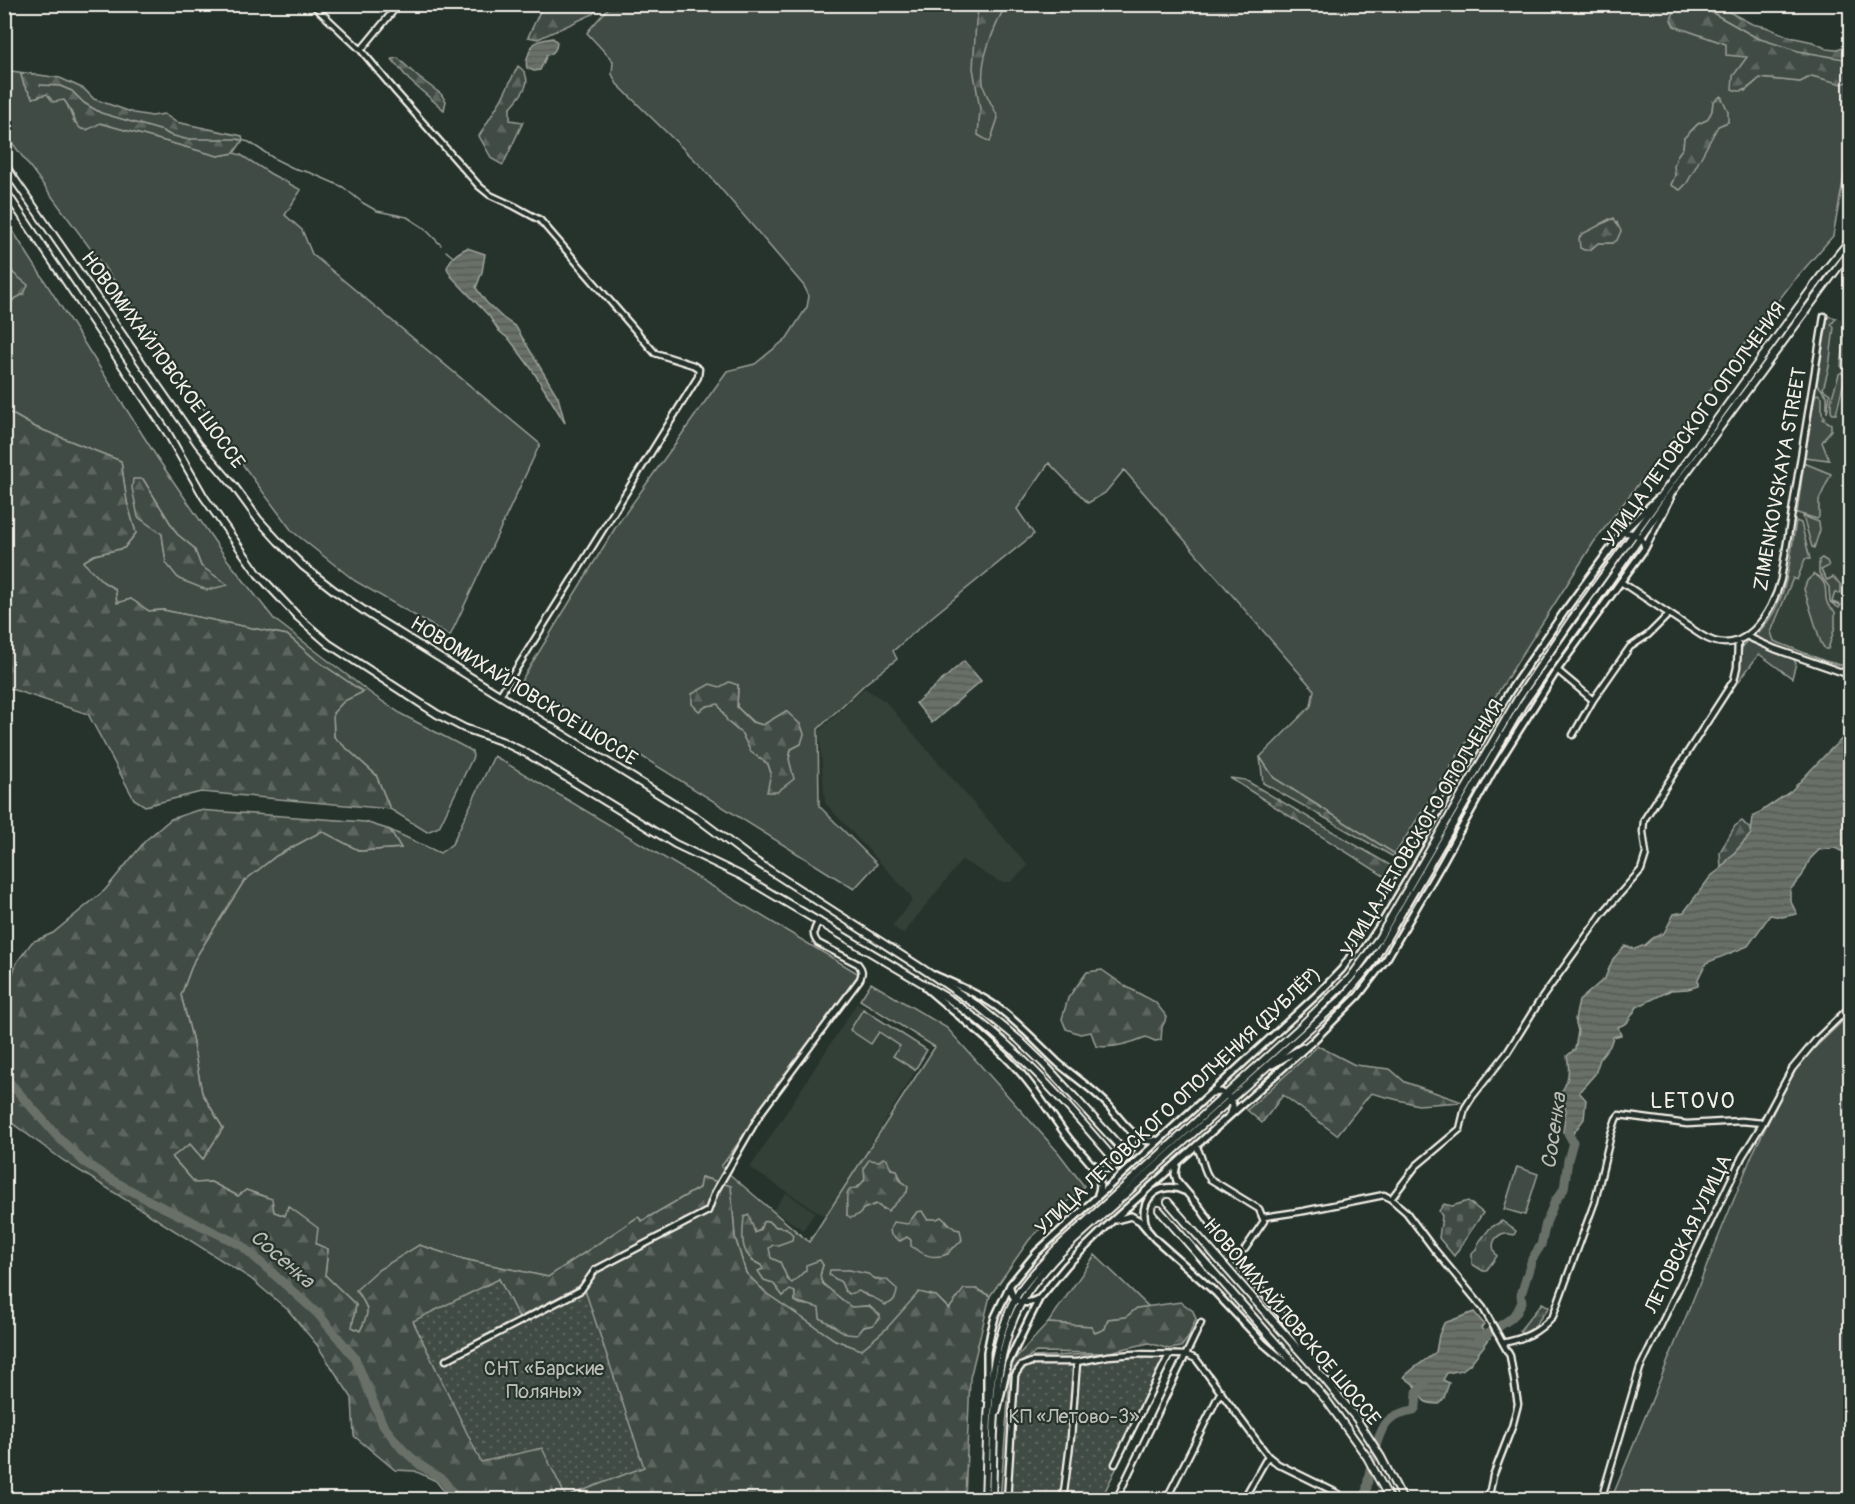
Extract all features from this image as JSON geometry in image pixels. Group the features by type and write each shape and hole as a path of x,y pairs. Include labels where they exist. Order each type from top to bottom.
{"main road":[{"name":"НОВОМИХАЙЛОВСКОЕ ШОССЕ","path":"4,164 198,444 271,534 303,566 372,616 696,817 752,859 978,1006 1043,1063 1122,1149"},
{"name":"НОВОМИХАЙЛОВСКОЕ ШОССЕ","path":"4,189 167,432 204,497 258,574 298,617 339,651 437,714 464,728 501,741 528,754 675,844 740,875 819,921 972,1015 1010,1046 1034,1070 1113,1158"},
{"name":"УЛИЦА ЛЕТОВСКОГО ОПОЛЧЕНИЯ","path":"1228,1097 1342,999 1372,963 1523,704 1638,535 1662,493 1850,240"},
{"name":"УЛИЦА ЛЕТОВСКОГО ОПОЛЧЕНИЯ","path":"985,1500 988,1422 995,1358 1002,1329 1028,1280 1056,1249 1228,1097 1337,992 1367,957 1517,700 1572,619 1676,488 1851,251"},
{"name":"НОВОМИХАЙЛОВСКОЕ ШОССЕ","path":"1168,1202 1356,1418 1381,1456 1403,1500"},
{"name":"НОВОМИХАЙЛОВСКОЕ ШОССЕ","path":"1159,1210 1320,1392 1367,1457 1390,1500"},
{"name":"УЛИЦА ЛЕТОВСКОГО ОПОЛЧЕНИЯ","path":"992,1500 997,1387 1001,1359 1018,1301"}],"street":[{"path":"312,4 361,50 479,186 489,195 540,220 655,353 699,369 698,377 500,695"},
{"path":"361,50 399,4"},
{"name":"ZIMENKOVSKAYA STREET","path":"1738,641 1765,618 1772,608 1781,579 1824,316"},
{"path":"996,1419 1008,1363 1039,1299 1067,1265 1313,1041 1358,996 1387,958 1443,863 1493,771 1557,670 1645,548 1676,488"},
{"name":"УЛИЦА ЛЕТОВСКОГО ОПОЛЧЕНИЯ (ДУБЛЁР)","path":"988,1422 987,1352 995,1317 1010,1285 1037,1252 1319,993 1348,960 1379,914 1509,692 1622,533 1662,493"},
{"path":"1622,533 1638,535 1644,542 1645,548"},
{"path":"1391,1199 1416,1166 1460,1129 1465,1108 1472,1097 1507,1053 1539,1002 1602,914 1641,870 1646,855 1644,820 1734,680 1738,641 1724,643 1704,638 1621,582"},
{"path":"1573,735 1593,700 1630,646 1648,635 1669,614"},
{"path":"1746,636 1775,649 1851,675"},
{"path":"1557,670 1593,700"},
{"path":"446,1360 582,1290 595,1270 708,1211 715,1192 760,1114 860,979 862,968 858,964 815,940 813,931 819,921"},
{"path":"923,969 980,996 997,1007 1105,1102 1136,1136 1150,1142 1160,1138"},
{"path":"915,979 998,1049 1034,1089 1100,1180 1100,1189 1094,1199"},
{"name":"ЛЕТОВСКАЯ УЛИЦА","path":"1601,1500 1640,1368 1742,1157 1792,1069 1816,1040 1851,1006"},
{"path":"1262,1070 1313,1041"},
{"path":"1211,1093 1221,1092 1228,1097 1233,1106 1231,1115"},
{"path":"1503,1343 1523,1338 1542,1328 1553,1316 1595,1201 1611,1134 1619,1115 1687,1124 1741,1121 1763,1123"},
{"path":"1088,1162 1096,1167 1110,1169 1124,1160 1132,1149 1130,1129"},
{"path":"1196,1146 1210,1179 1254,1205 1264,1217 1264,1221 1245,1249"},
{"path":"1177,1163 1176,1178 1237,1261 1279,1312 1326,1381"},
{"path":"1148,1229 1143,1213 1144,1206 1152,1195 1171,1187 1186,1192"},
{"path":"1264,1217 1381,1195 1391,1199 1406,1212 1486,1314 1510,1356 1518,1404 1512,1427 1493,1476 1488,1500"},
{"path":"1112,1222 1131,1216 1140,1221 1168,1251 1216,1293 1264,1344 1320,1392"},
{"path":"1010,1285 1011,1293 1018,1301 1029,1304 1039,1299"},
{"path":"1116,1500 1201,1323"},
{"path":"1115,1464 1168,1355"},
{"path":"1007,1500 1015,1375 1021,1366 1031,1362 1077,1362 1108,1356 1168,1355 1187,1355 1196,1359 1268,1456 1278,1464 1339,1494 1342,1500"},
{"path":"1063,1500 1077,1362"},
{"path":"1166,1500 1221,1391"},
{"path":"1242,1500 1268,1456"}],"shaded area":[{"path":"553,38 557,42 556,48 547,55 540,70 534,71 527,68 526,60 533,45 538,41"},
{"path":"467,248 485,254 476,288 486,302 516,327 558,397 565,423 533,371 510,340 499,331 489,316 451,276 447,268 450,261"},
{"path":"1827,316 1850,320 1850,674 1754,636 1775,610 1785,581"},
{"path":"964,661 981,681 932,723 916,703"},
{"path":"864,688 885,701 1028,866 1011,882 1000,882 962,860 903,934 892,926 912,901 911,896 825,803 819,731"},
{"path":"1850,731 1850,850 1843,852 1835,848 1819,850 1810,859 1802,876 1790,890 1790,900 1797,914 1782,917 1770,915 1748,946 1706,963 1698,979 1698,986 1671,990 1637,1007 1627,1023 1618,1027 1621,1035 1613,1037 1610,1046 1600,1059 1595,1074 1579,1092 1586,1100 1584,1119 1572,1135 1563,1132 1566,1110 1560,1093 1568,1075 1567,1056 1575,1049 1578,1031 1575,1019 1579,1001 1605,978 1613,959 1625,946 1635,949 1664,933 1674,914 1684,912 1711,876 1751,834 1753,817 1791,791"},
{"path":"857,1003 928,1050 826,1217 750,1168"},
{"path":"786,1193 815,1212 803,1230 773,1210"},
{"path":"1474,1312 1484,1324 1481,1328 1490,1338 1470,1364 1462,1370 1447,1373 1443,1380 1449,1383 1444,1398 1439,1404 1425,1402 1415,1386 1404,1377 1436,1352 1444,1323"}],"green space":[{"path":"543,4 600,5 593,14 538,39 528,37"},
{"path":"1033,4 1051,12 1077,4 1672,5 1675,9 1674,26 1726,44 1748,57 1745,91 1760,78 1800,82 1812,76 1827,80 1850,81 1850,144 1833,236 1791,284 1594,542 1395,854 1274,778 1260,757 1311,706 1314,690 1124,470 1105,493 1088,503 1049,463 1017,509 1034,534 893,651 897,659 865,684 818,729 819,806 877,864 854,889 521,681 617,525 727,371 755,364 787,338 807,307 809,296 804,286 703,168 617,84 612,74 613,61 587,33 611,5","holes":["1713,102 1728,122 1718,126 1671,185 1675,176 1677,156 1683,148 1684,138 1698,124 1707,120 1712,111","1609,219 1617,222 1618,227 1613,243 1598,243 1590,250 1592,230","738,685 737,707 753,722 763,725 786,712 801,744 791,749 789,759 771,773 768,764 751,752 742,734 728,722 718,704 707,706"]},
{"path":"979,5 1049,5 1016,11 1003,10 995,27 983,64 985,92 998,118 990,142 978,135 980,109 973,68"},
{"path":"1672,5 1716,5 1752,24 1813,42 1827,49 1835,50 1850,44 1850,81 1842,84 1812,76 1800,82 1760,78 1750,87 1736,91 1732,89 1733,76 1747,57 1726,55 1726,44 1674,26 1671,20 1675,9"},
{"path":"398,58 441,94 446,101 444,110 409,80 392,59"},
{"path":"518,66 524,71 527,82 522,93 510,108 510,120 523,122 503,165 492,159 479,136"},
{"path":"4,70 25,73 21,75 24,85 33,98 47,94 64,100 74,122 87,130 100,123 218,156 234,153 301,190 285,215 302,230 312,254 540,444 450,636 355,581 292,531 240,461 121,290 5,133"},
{"path":"25,73 60,78 84,89 94,99 134,113 152,116 164,114 176,122 242,136 243,140 234,153 218,156 100,123 85,130 77,124 64,100 53,102 47,94 33,98 24,85 21,75"},
{"path":"1721,96 1728,111 1728,122 1718,126 1687,183 1680,190 1671,185 1675,176 1674,166 1683,148 1684,138 1698,124 1707,120 1712,111 1713,102"},
{"path":"4,217 158,459 226,558 274,619 373,695 403,715 472,751 473,757 439,827 427,832 390,809 376,775 334,737 333,713 344,701 363,692 316,660 287,635 163,610 149,611 131,599 117,603 115,589 103,582 82,562 94,555 124,548 136,533 127,502 121,461 35,427 5,410 5,309 14,299 24,294 5,257","holes":["143,479 177,534 194,548 201,566 227,585 166,563 162,534"]},
{"path":"1614,218 1621,231 1617,240 1613,243 1598,243 1590,250 1580,248 1579,238 1582,234"},
{"path":"5,257 13,273 28,285 24,294 14,299 5,309"},
{"path":"1828,316 1836,318 1831,325 1834,327 1829,367 1823,389 1830,394 1827,413 1827,396 1817,384"},
{"path":"1847,326 1850,326 1850,349 1844,369 1841,366"},
{"path":"1842,372 1845,377 1836,414 1832,414 1833,394 1839,374"},
{"path":"1815,395 1822,397 1822,414 1825,417 1823,419 1831,424 1831,430 1822,442 1829,460 1805,457"},
{"path":"5,410 35,427 121,461 127,502 136,533 124,548 94,555 83,562 103,582 115,589 117,603 131,599 149,611 163,610 287,635 316,660 363,692 344,701 333,713 334,737 376,775 390,809 201,792 145,806 134,799 88,714 5,687"},
{"path":"1804,463 1831,474 1819,500 1817,519 1797,513"},
{"path":"133,479 143,479 177,534 194,548 201,566 228,585 207,590 179,579 166,563 162,534 138,517 132,488"},
{"path":"1803,516 1819,522 1820,530 1814,548 1812,547"},
{"path":"1796,521 1801,523 1810,559 1805,559 1797,580 1793,578 1771,632 1774,641 1825,661 1845,666 1845,662 1850,661 1850,674 1774,647 1754,636 1769,620 1782,594"},
{"path":"1822,558 1829,566 1821,570 1827,580 1833,577 1841,585 1841,594 1835,592 1832,602 1841,605 1839,608 1830,602 1829,587 1819,573 1819,560"},
{"path":"1814,574 1825,585 1826,601 1835,612 1835,627 1828,649 1825,649 1821,643 1804,589 1807,581"},
{"path":"1747,641 1793,658 1796,663 1792,678 1759,654 1739,681 1737,675 1742,646"},
{"path":"729,682 738,685 737,707 752,722 763,725 786,711 801,725 804,734 801,744 791,749 789,759 794,779 777,792 767,792 771,773 768,764 751,752 742,734 728,722 718,704 707,706 699,711 692,704 692,694 710,684 720,687"},
{"path":"494,756 859,974 721,1167 809,1242 935,1047 860,1000 871,983 947,1028 1058,1152 1084,1186 1029,1240 990,1296 976,1289 949,1309 936,1296 886,1329 861,1350 835,1340 767,1294 746,1273 735,1237 731,1186 702,1177 699,1188 642,1221 638,1217 548,1277 463,1259 419,1245 357,1290 366,1306 367,1314 360,1331 352,1327 356,1305 325,1275 328,1250 316,1244 289,1206 286,1216 274,1212 271,1199 246,1190 238,1196 211,1182 195,1183 172,1157 190,1144 203,1159 223,1128 202,1093 181,995 194,960 244,881 276,856 322,831 360,851 401,848 390,830 440,853 452,844","holes":["874,1161 880,1162 897,1171 907,1192 892,1207 883,1209 876,1204 847,1215 848,1205 857,1188 864,1181","917,1212 927,1219 946,1220 955,1230 911,1240 907,1237 908,1224","748,1215 755,1233 760,1230 763,1222 768,1221 777,1227 786,1228 769,1248 770,1258 780,1262 792,1284 806,1270 823,1265 820,1277 823,1284 851,1307 869,1306 877,1314 873,1325 864,1327 815,1306 800,1304 795,1301 795,1292 790,1289 783,1296 759,1271 763,1269 761,1265 752,1261","849,1270 887,1280 877,1298 867,1296 859,1291 845,1291 841,1282 844,1271"]},
{"path":"1260,757 1274,778 1395,854 1392,856 1263,783"},
{"path":"1230,778 1245,780 1393,867 1387,878"},
{"path":"198,810 365,822 390,830 401,848 360,851 322,831 276,856 244,881 194,960 181,995 202,1093 223,1128 203,1159 190,1144 172,1157 195,1183 211,1182 238,1196 246,1190 272,1199 274,1212 285,1216 288,1206 318,1228 316,1244 328,1249 325,1275 356,1305 352,1327 360,1331 367,1314 366,1306 356,1290 378,1270 419,1245 463,1259 548,1277 638,1217 642,1221 699,1188 701,1177 731,1186 735,1237 746,1273 767,1294 835,1340 861,1350 886,1329 919,1292 936,1296 949,1309 964,1289 976,1289 990,1296 970,1378 965,1499 448,1499 436,1481 415,1471 395,1470 354,1436 352,1398 317,1345 288,1310 250,1278 64,1161 5,1118 5,994 17,962 32,942 53,933 105,890 146,840 171,819","holes":["499,1279 518,1318 583,1284 481,1461"]},
{"path":"1742,821 1751,834 1721,868 1720,852 1735,826"},
{"path":"1102,970 1125,986 1155,1002 1167,1017 1162,1027 1161,1040 1155,1041 1146,1037 1121,1045 1102,1047 1096,1046 1091,1032 1080,1034 1066,1029 1062,1019 1068,998 1087,972"},
{"path":"863,1009 927,1050 915,1070 893,1056 900,1046 879,1032 871,1044 850,1030"},
{"path":"1850,1014 1850,1499 1611,1500 1752,1155 1796,1066"},
{"path":"1318,1046 1355,1065 1390,1069 1405,1082 1462,1102 1418,1105 1371,1093 1337,1135 1283,1095 1262,1123 1247,1110"},
{"path":"883,1158 887,1159 891,1169 897,1170 900,1180 908,1187 907,1192 888,1211 876,1204 863,1209 860,1214 851,1218 847,1215 849,1190 857,1188 864,1180 864,1167 869,1160 879,1161"},
{"path":"1517,1167 1538,1174 1525,1215 1504,1209"},
{"path":"1468,1201 1483,1213 1454,1256 1439,1238 1442,1216 1439,1211 1444,1204 1452,1206"},
{"path":"922,1211 927,1219 941,1217 955,1229 960,1230 962,1240 948,1254 937,1257 928,1256 911,1246 911,1240 907,1237 900,1241 891,1235 890,1230 894,1222 908,1224 917,1212"},
{"path":"749,1215 755,1233 760,1230 763,1222 768,1221 776,1227 786,1228 793,1235 792,1240 769,1248 771,1258 780,1262 788,1280 792,1283 806,1270 806,1265 820,1260 823,1265 820,1277 823,1284 851,1307 869,1306 880,1315 880,1318 873,1325 864,1327 857,1335 847,1334 820,1318 819,1308 795,1301 795,1292 790,1290 783,1296 773,1283 764,1280 758,1271 763,1269 761,1265 749,1257 745,1251 743,1224 744,1217"},
{"path":"1502,1221 1516,1231 1514,1235 1504,1233 1495,1239 1493,1245 1497,1256 1486,1271 1483,1271 1472,1264 1472,1253 1490,1228"},
{"path":"1095,1255 1149,1307 1137,1308 1126,1317 1108,1319 1105,1329 1095,1333 1091,1326 1048,1323"},
{"path":"830,1270 849,1270 868,1274 877,1280 887,1280 897,1289 895,1297 885,1305 859,1291 849,1294 841,1282 829,1275"},
{"name":"СНТ «Барские Поляны»","path":"499,1279 519,1318 583,1284 644,1467 566,1497 542,1448 481,1462 413,1321"},
{"path":"1181,1302 1193,1311 1196,1319 1188,1338 1181,1347 1169,1349 1149,1343 1105,1353 1036,1352 1023,1361 1015,1374 1007,1499 1000,1500 1011,1363 1048,1323 1091,1326 1095,1333 1105,1329 1108,1319 1126,1317 1137,1308"},
{"path":"1542,1303 1549,1307 1533,1328 1522,1334 1520,1330"},
{"name":"КП «Летово-3»","path":"1175,1351 1101,1499 1007,1500 1015,1369 1033,1357"}],"waterway":[{"path":"1697,4 1757,38 1798,51 1850,60"},
{"path":"40,85 60,86 72,91 84,103 101,113 170,135 185,139 237,139 249,142 293,168 343,187 377,211 407,217 424,228 441,245"},
{"path":"446,251 453,257"},
{"name":"Сосенка","path":"4,1076 56,1135 84,1162 150,1201 241,1245 318,1314 355,1358 383,1425 402,1449 420,1465 443,1480 458,1500"},
{"name":"Сосенка","path":"1477,1341 1510,1319 1522,1302 1521,1295 1532,1259 1541,1245 1546,1223 1555,1201 1564,1189 1573,1142 1568,1133 1570,1121"},
{"name":"Сосенка","path":"1366,1500 1372,1459 1384,1427 1393,1417 1414,1410 1417,1392 1425,1384"}],"tunnel":[{"path":"1122,1149 1168,1202"},
{"path":"1113,1158 1159,1210"}],"district":[{"name":"LETOVO","path":"1693,1101"}]}
